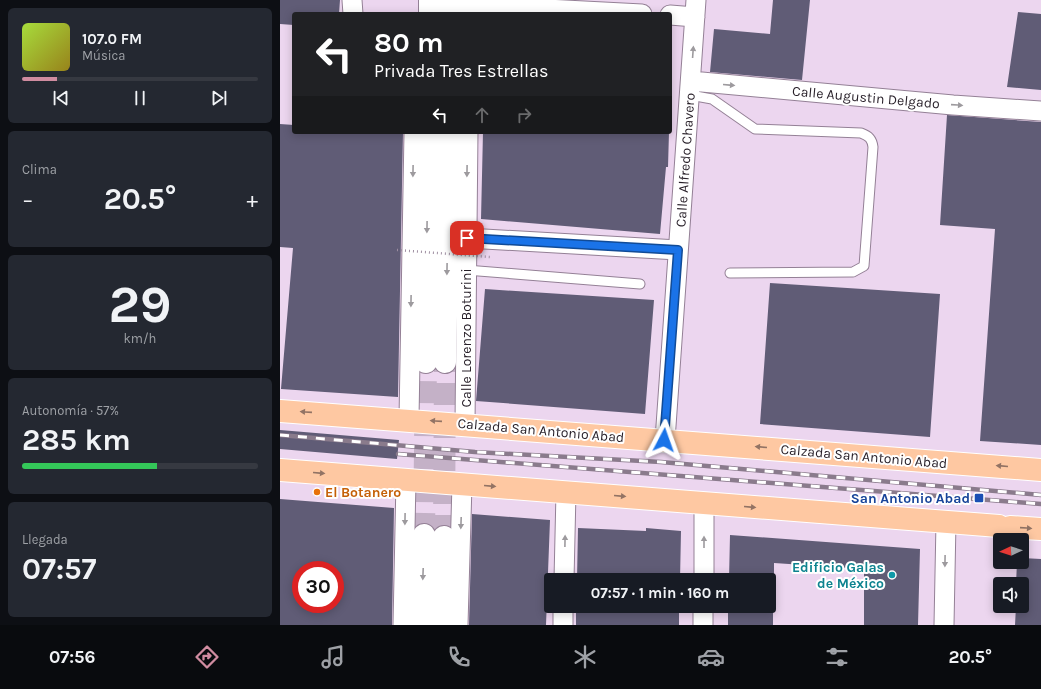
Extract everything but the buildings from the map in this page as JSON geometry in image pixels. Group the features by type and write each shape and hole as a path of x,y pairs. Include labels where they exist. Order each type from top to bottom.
{"highway":[{"name":"Calzada San Antonio Abad","path":"280,411 409,419 1041,470"},
{"path":"280,470 1041,529"}],"main road":[{"path":"430,0 430,12"},
{"name":"Calle Lorenzo Boturini","path":"428,134 436,362 450,134"},
{"path":"422,625 434,536 441,625"}],"street":[{"path":"352,0 353,12"},
{"path":"464,8 583,12"},
{"path":"672,15 695,8"},
{"name":"Calle Alfredo Chavero","path":"664,440 695,8"},
{"name":"Calle Augustin Delgado","path":"690,88 1041,111"},
{"path":"409,419 414,134"},
{"name":"Calle Lorenzo Boturini","path":"465,424 468,134"},
{"path":"467,238 678,250"},
{"path":"403,625 406,480"},
{"path":"458,625 462,484"},
{"path":"564,573 566,492"},
{"path":"704,503 704,573"},
{"path":"944,625 946,522"},
{"path":"563,613 563,625"},
{"path":"703,613 703,625"}],"lane":[{"path":"690,88 712,99 755,129 861,133 867,135 872,140 873,147 864,266 854,272 730,273"},
{"path":"466,270 640,284"}],"path":[{"path":"397,250 490,257"}],"tunnel":[{"path":"424,535 426,362"},
{"path":"444,537 445,362"}],"railway":[{"path":"280,435 475,452 661,462 1041,495"},
{"path":"398,454 1041,504"}],"place":[{"name":"El Botanero","path":"317,492"},
{"name":"San Antonio Abad","path":"979,498"},
{"name":"Edificio Galas de México","path":"892,575"}],"route":[{"path":"467,238 678,250 664,440"}]}
